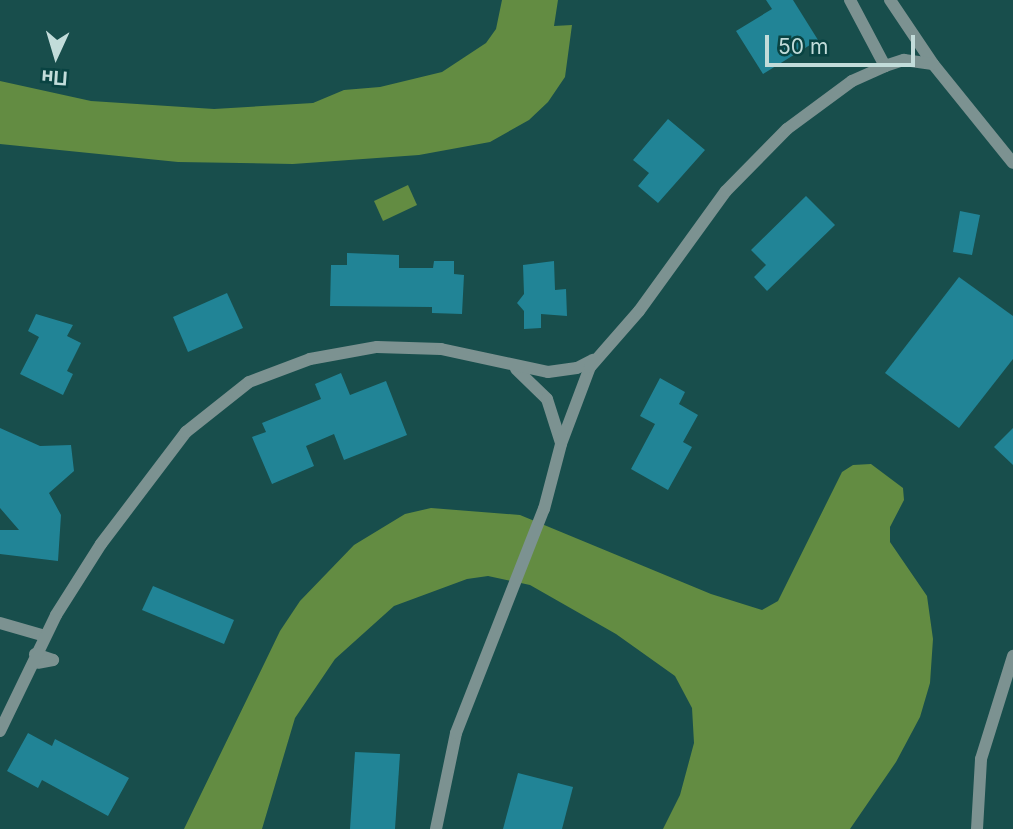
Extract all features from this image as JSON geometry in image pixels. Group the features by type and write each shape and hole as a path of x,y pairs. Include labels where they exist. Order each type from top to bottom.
{"street":[{"path":"850,0 885,66"},
{"path":"890,0 933,64 1013,163"},
{"path":"436,829 456,733 544,509 553,468 584,378 753,160 852,81 904,60 933,64"},
{"path":"0,731 37,659 45,636 82,571 169,452 205,413 249,382 310,359 377,347 441,349 513,367 548,372 578,368 600,355 623,331"},
{"path":"513,367 547,399 561,444"},
{"path":"0,623 45,636"},
{"path":"977,829 981,759 1013,656"}],"shaded area":[{"path":"502,0 558,0 554,26 572,25 565,77 548,102 529,120 490,142 419,155 293,164 178,162 0,144 0,81 91,101 214,109 313,103 344,90 380,87 442,72 486,43 496,29"},
{"path":"408,185 417,205 383,221 374,201"},
{"path":"871,464 903,488 904,500 890,527 890,542 927,596 933,639 930,683 920,717 896,762 850,829 663,829 680,795 694,743 692,708 675,676 616,634 530,585 488,576 467,579 394,606 335,659 295,718 262,829 184,829 280,631 300,601 354,545 405,514 431,508 520,515 711,594 762,610 778,601 842,472 853,465"}],"building":[{"path":"766,0 793,0 818,40 763,74 736,31 772,9"},
{"path":"668,119 705,150 658,203 638,186 649,173 633,160"},
{"path":"806,196 835,225 767,291 754,277 766,265 751,250"},
{"path":"960,211 980,215 972,255 953,252"},
{"path":"347,253 399,255 399,268 433,268 434,261 454,261 454,274 464,275 462,314 432,313 432,307 330,306 331,265 347,265"},
{"path":"554,261 555,290 566,289 567,316 541,314 541,328 524,329 524,311 517,303 524,294 523,265"},
{"path":"959,277 1013,316 1013,359 959,428 885,373"},
{"path":"227,293 243,328 188,352 173,317"},
{"path":"36,314 73,325 67,336 81,343 67,371 73,374 63,395 20,374 39,337 28,331"},
{"path":"341,373 350,395 386,381 407,435 344,460 334,434 306,446 314,466 272,484 252,437 266,432 262,423 321,399 315,384"},
{"path":"660,378 685,392 679,404 698,415 683,442 692,447 668,490 631,469 655,424 640,416"},
{"path":"0,428 40,446 71,445 74,471 49,493 61,515 58,561 0,554 0,530 19,530 0,508"},
{"path":"1013,428 1013,465 994,447"},
{"path":"153,586 234,620 224,644 142,610"},
{"path":"28,733 52,746 55,739 129,778 108,816 42,780 38,788 7,771"},
{"path":"355,752 400,754 395,829 350,829"},
{"path":"518,773 573,787 562,829 503,829"}]}
